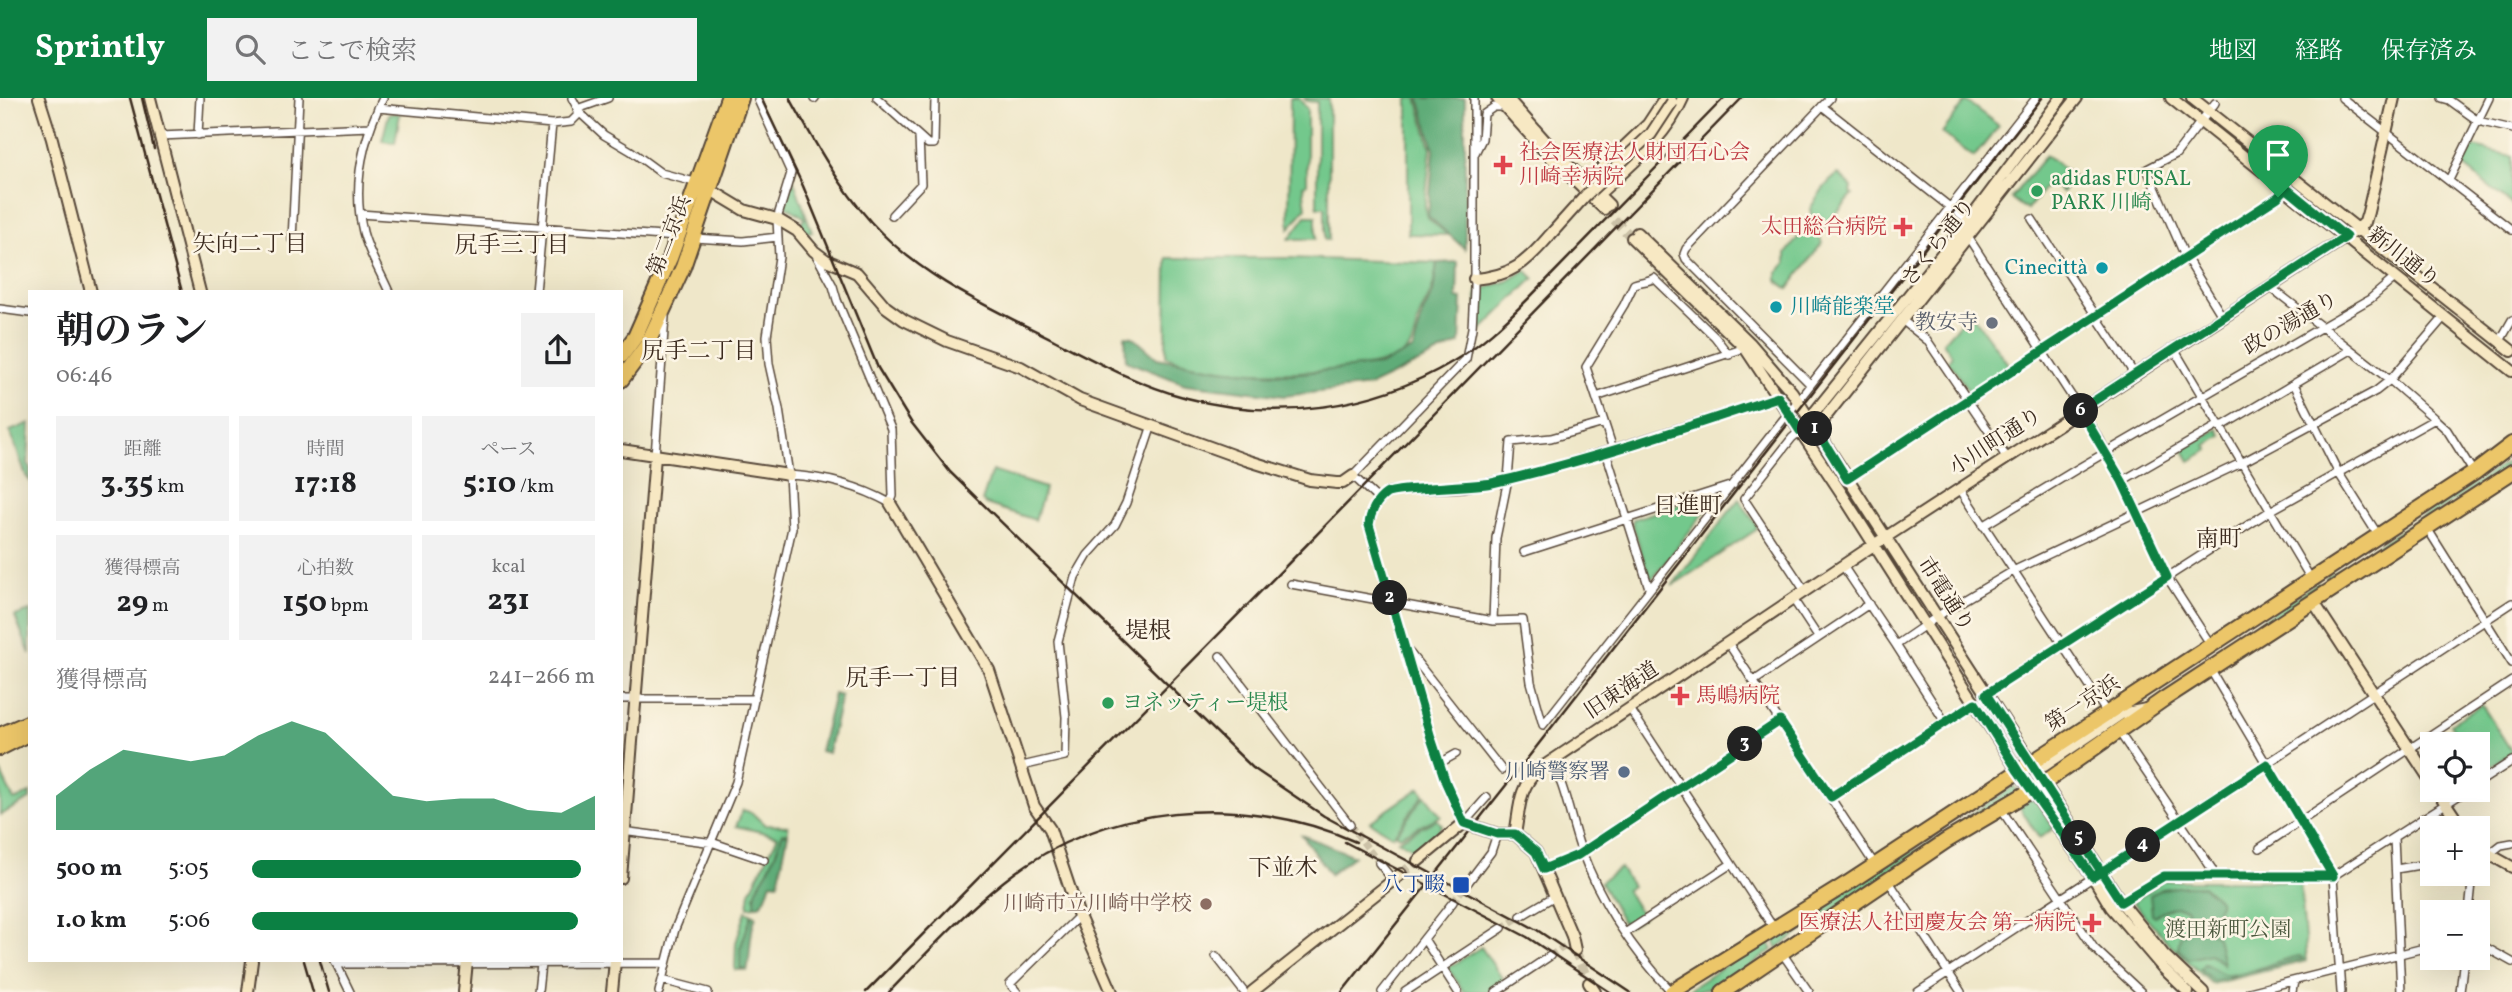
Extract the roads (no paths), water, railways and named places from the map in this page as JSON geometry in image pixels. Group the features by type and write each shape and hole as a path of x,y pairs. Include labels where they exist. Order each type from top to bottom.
{"highway":[{"name":"第二京浜","path":"623,377 647,345 693,238 704,186 729,98"},
{"name":"第二京浜","path":"623,352 635,337 677,237 704,186 741,98"},
{"name":"第一京浜","path":"1677,991 1773,927 2028,767 2474,473 2512,444"},
{"name":"第一京浜","path":"1723,992 1946,841 2038,786 2149,709 2512,472"},
{"path":"0,735 28,723"},
{"path":"0,748 28,734"}],"street":[{"path":"40,98 90,290"},
{"path":"150,98 199,290"},
{"path":"198,135 200,98"},
{"path":"292,240 299,98"},
{"path":"383,98 370,127 359,179 363,233 388,290"},
{"path":"572,98 579,111 604,135 661,173 704,186 744,210 777,219 797,230 814,251 826,260 857,273 886,306 904,320 947,341 1021,367 1080,400 1310,480 1343,483 1466,359 1472,328 1474,279 1474,98"},
{"path":"378,108 552,124 571,122 579,111 608,98"},
{"path":"877,98 928,144 934,144 935,98"},
{"path":"1599,194 1655,141 1672,119 1683,98"},
{"path":"1810,384 1684,254 1686,248 1830,98"},
{"path":"1291,584 1493,621 1523,620 1531,682 1544,724 2036,98"},
{"name":"さくら通り","path":"1800,431 1902,320 2061,98"},
{"name":"さくら通り","path":"1812,418 2077,98"},
{"name":"新川通り","path":"2171,98 2512,371"},
{"name":"新川通り","path":"2192,98 2211,107 2361,225 2512,351"},
{"path":"2342,98 2512,230"},
{"path":"2361,225 2394,98"},
{"path":"2442,98 2478,121 2512,129"},
{"path":"2449,180 2489,98"},
{"path":"1474,279 1494,277 1518,267 1531,257 1586,195 1651,134 1670,99"},
{"path":"1586,183 1648,124 1670,99"},
{"path":"659,992 675,929 736,782 792,528 789,475 767,343 779,257 777,219 791,173 758,100"},
{"path":"1474,156 1482,139 1484,114 1502,101"},
{"path":"1502,101 1599,194 1606,207 1502,101"},
{"path":"1822,106 1970,228 2106,452 2167,577 2211,645"},
{"path":"2211,107 2176,154 2147,169 2186,258 2222,316"},
{"path":"536,290 552,124"},
{"path":"160,136 370,127"},
{"path":"892,215 921,184 919,137"},
{"path":"1847,479 2280,196 2286,188"},
{"path":"360,214 677,237"},
{"path":"2032,219 2135,375"},
{"name":"小川町通り","path":"1879,542 2361,225"},
{"name":"市電通り","path":"2028,767 1975,703 1926,626 1879,542 1847,479 1812,418 1750,343 1634,235 1745,348 1800,431 1879,542 1937,618 1986,694 2028,767 2038,786 2097,875 2164,954 2203,992"},
{"path":"693,238 743,241 778,237"},
{"path":"814,251 833,286 836,300 891,429 890,503"},
{"name":"政の湯通り","path":"1983,526 2370,299 2396,277"},
{"path":"1649,588 1627,520 1604,423 1586,368 1634,284 1654,278 1715,337 1729,355"},
{"path":"2269,285 2390,380 2447,430 2474,473"},
{"path":"665,306 636,699 623,831 710,843 764,860"},
{"path":"0,309 28,313"},
{"path":"1896,645 2013,570 2241,463 2376,391 2390,380 2445,316"},
{"path":"1902,320 1927,340 2007,458"},
{"path":"2500,341 2512,320"},
{"path":"1596,397 1745,348"},
{"path":"2174,349 2311,579"},
{"path":"2122,481 2351,350"},
{"path":"2294,384 2338,472 2378,535"},
{"path":"1571,945 1555,896 1536,852 1515,834 1497,834 1464,823 1440,763 1369,525 1372,510 1390,492 1463,488 1539,472 1778,397"},
{"path":"1986,694 2270,511 2435,419"},
{"path":"1493,621 1496,538 1508,479 1511,442 1552,438 1604,423"},
{"path":"1022,766 1065,756 1066,716 1058,641 1075,577 1088,555 1115,525 1126,503 1152,425"},
{"path":"1800,431 1744,499 1805,591"},
{"path":"623,450 824,478 852,486 890,503 989,670 1034,806 1050,829 1079,916 1108,990"},
{"path":"1353,475 1380,501"},
{"path":"1524,552 1734,485"},
{"path":"1960,489 2107,713"},
{"path":"2427,528 2512,663"},
{"name":"旧東海道","path":"1515,834 1520,796 1525,785 1538,770 1879,542"},
{"path":"1843,566 1945,722"},
{"path":"1793,599 1818,637"},
{"path":"2313,601 2420,764"},
{"path":"1918,992 2512,603"},
{"path":"1754,681 1869,604"},
{"path":"1728,643 1875,864"},
{"path":"1405,647 1502,769"},
{"path":"1220,656 1350,825"},
{"path":"2210,669 2333,876 2341,992"},
{"path":"2260,848 2512,681"},
{"path":"623,699 754,699"},
{"path":"1831,797 1975,703"},
{"path":"1630,709 1773,927"},
{"path":"2028,767 2044,766 2121,714 2149,709"},
{"path":"1544,869 1582,852 1780,721"},
{"path":"2119,732 2212,869 2212,876"},
{"path":"1440,763 1456,754"},
{"path":"1550,761 1559,773 1582,852 1608,908 1625,933 1677,991"},
{"path":"2490,775 2512,761"},
{"path":"1418,861 1464,823 1487,797"},
{"path":"2121,902 2164,876 2333,876 2449,802"},
{"path":"2446,804 2454,816"},
{"path":"2001,809 2094,948 2141,992"},
{"path":"1466,885 1491,852 1497,834"},
{"path":"2501,845 2512,837"},
{"path":"2394,838 2401,992"},
{"path":"2490,849 2512,844"},
{"path":"2490,856 2512,867"},
{"path":"1252,992 1397,877 1379,863"},
{"path":"1625,933 1731,864"},
{"path":"2396,869 2420,865"},
{"name":"市電通り","path":"2097,875 2111,907 2130,932 2188,992"},
{"path":"1888,880 1961,992"},
{"path":"1521,916 1555,896"},
{"path":"1382,992 1453,902"},
{"path":"1017,992 1010,984 1079,916"},
{"path":"1405,992 1502,928"},
{"path":"1424,939 1458,992"},
{"path":"2249,992 2420,949"},
{"path":"2490,950 2512,962"},
{"path":"1782,953 1809,992"},
{"path":"1216,956 1244,992"},
{"path":"1496,992 1550,956"},
{"path":"248,992 252,962"},
{"path":"350,992 336,962 666,963"},
{"path":"464,992 467,962"},
{"path":"612,992 615,962"},
{"path":"538,992 541,964"},
{"path":"2460,992 2463,970"},
{"path":"662,980 708,992"},
{"path":"2292,992 2294,981"}],"tunnel":[{"path":"1604,209 1632,238"},
{"path":"1350,825 1379,863"},
{"path":"1401,874 1418,861"},
{"path":"1453,902 1466,885"},
{"path":"1502,928 1521,916"},
{"path":"1550,956 1567,945"},
{"path":"1575,950 1589,983"}],"railway":[{"path":"130,98 181,290"},
{"path":"142,98 154,149"},
{"path":"761,98 803,186 878,368 911,422 950,472 1253,768 1324,816 1537,930 1630,992"},
{"path":"790,98 827,162 859,208 891,242 934,276 1104,366 1153,387 1221,405 1289,410 1323,407 1390,391 1422,378 1473,348 1529,298 1724,98"},
{"path":"866,992 1742,98"},
{"path":"1342,992 2042,98"},
{"path":"889,992 959,921 1004,881 1043,855 1085,835 1129,821 1174,813 1220,811 1266,816 1312,826 1356,842"},
{"path":"1345,842 1527,937 1610,992"},
{"path":"304,962 313,992"},
{"path":"320,962 329,992"}],"place":[{"name":"社会医療法人財団石心会 川崎幸病院","path":"1503,165"},
{"name":"adidas FUTSAL PARK 川崎","path":"2037,191"},
{"name":"太田総合病院","path":"1903,227"},
{"name":"Cinecittà","path":"2102,268"},
{"name":"川崎能楽堂","path":"1776,307"},
{"name":"教安寺","path":"1992,323"},
{"name":"馬嶋病院","path":"1680,696"},
{"name":"ヨネッティー堤根","path":"1108,703"},
{"name":"川崎警察署","path":"1624,772"},
{"name":"八丁畷","path":"1461,885"},
{"name":"川崎市立川崎中学校","path":"1206,904"},
{"name":"医療法人社団慶友会 第一病院","path":"2092,923"}],"district":[{"name":"矢向二丁目","path":"250,245"},
{"name":"尻手三丁目","path":"512,246"},
{"name":"尻手二丁目","path":"699,352"},
{"name":"日進町","path":"1688,507"},
{"name":"南町","path":"2219,540"},
{"name":"堤根","path":"1148,632"},
{"name":"尻手一丁目","path":"903,679"},
{"name":"下並木","path":"1283,869"}],"park label":[{"name":"渡田新町公園","path":"2228,930"}]}
